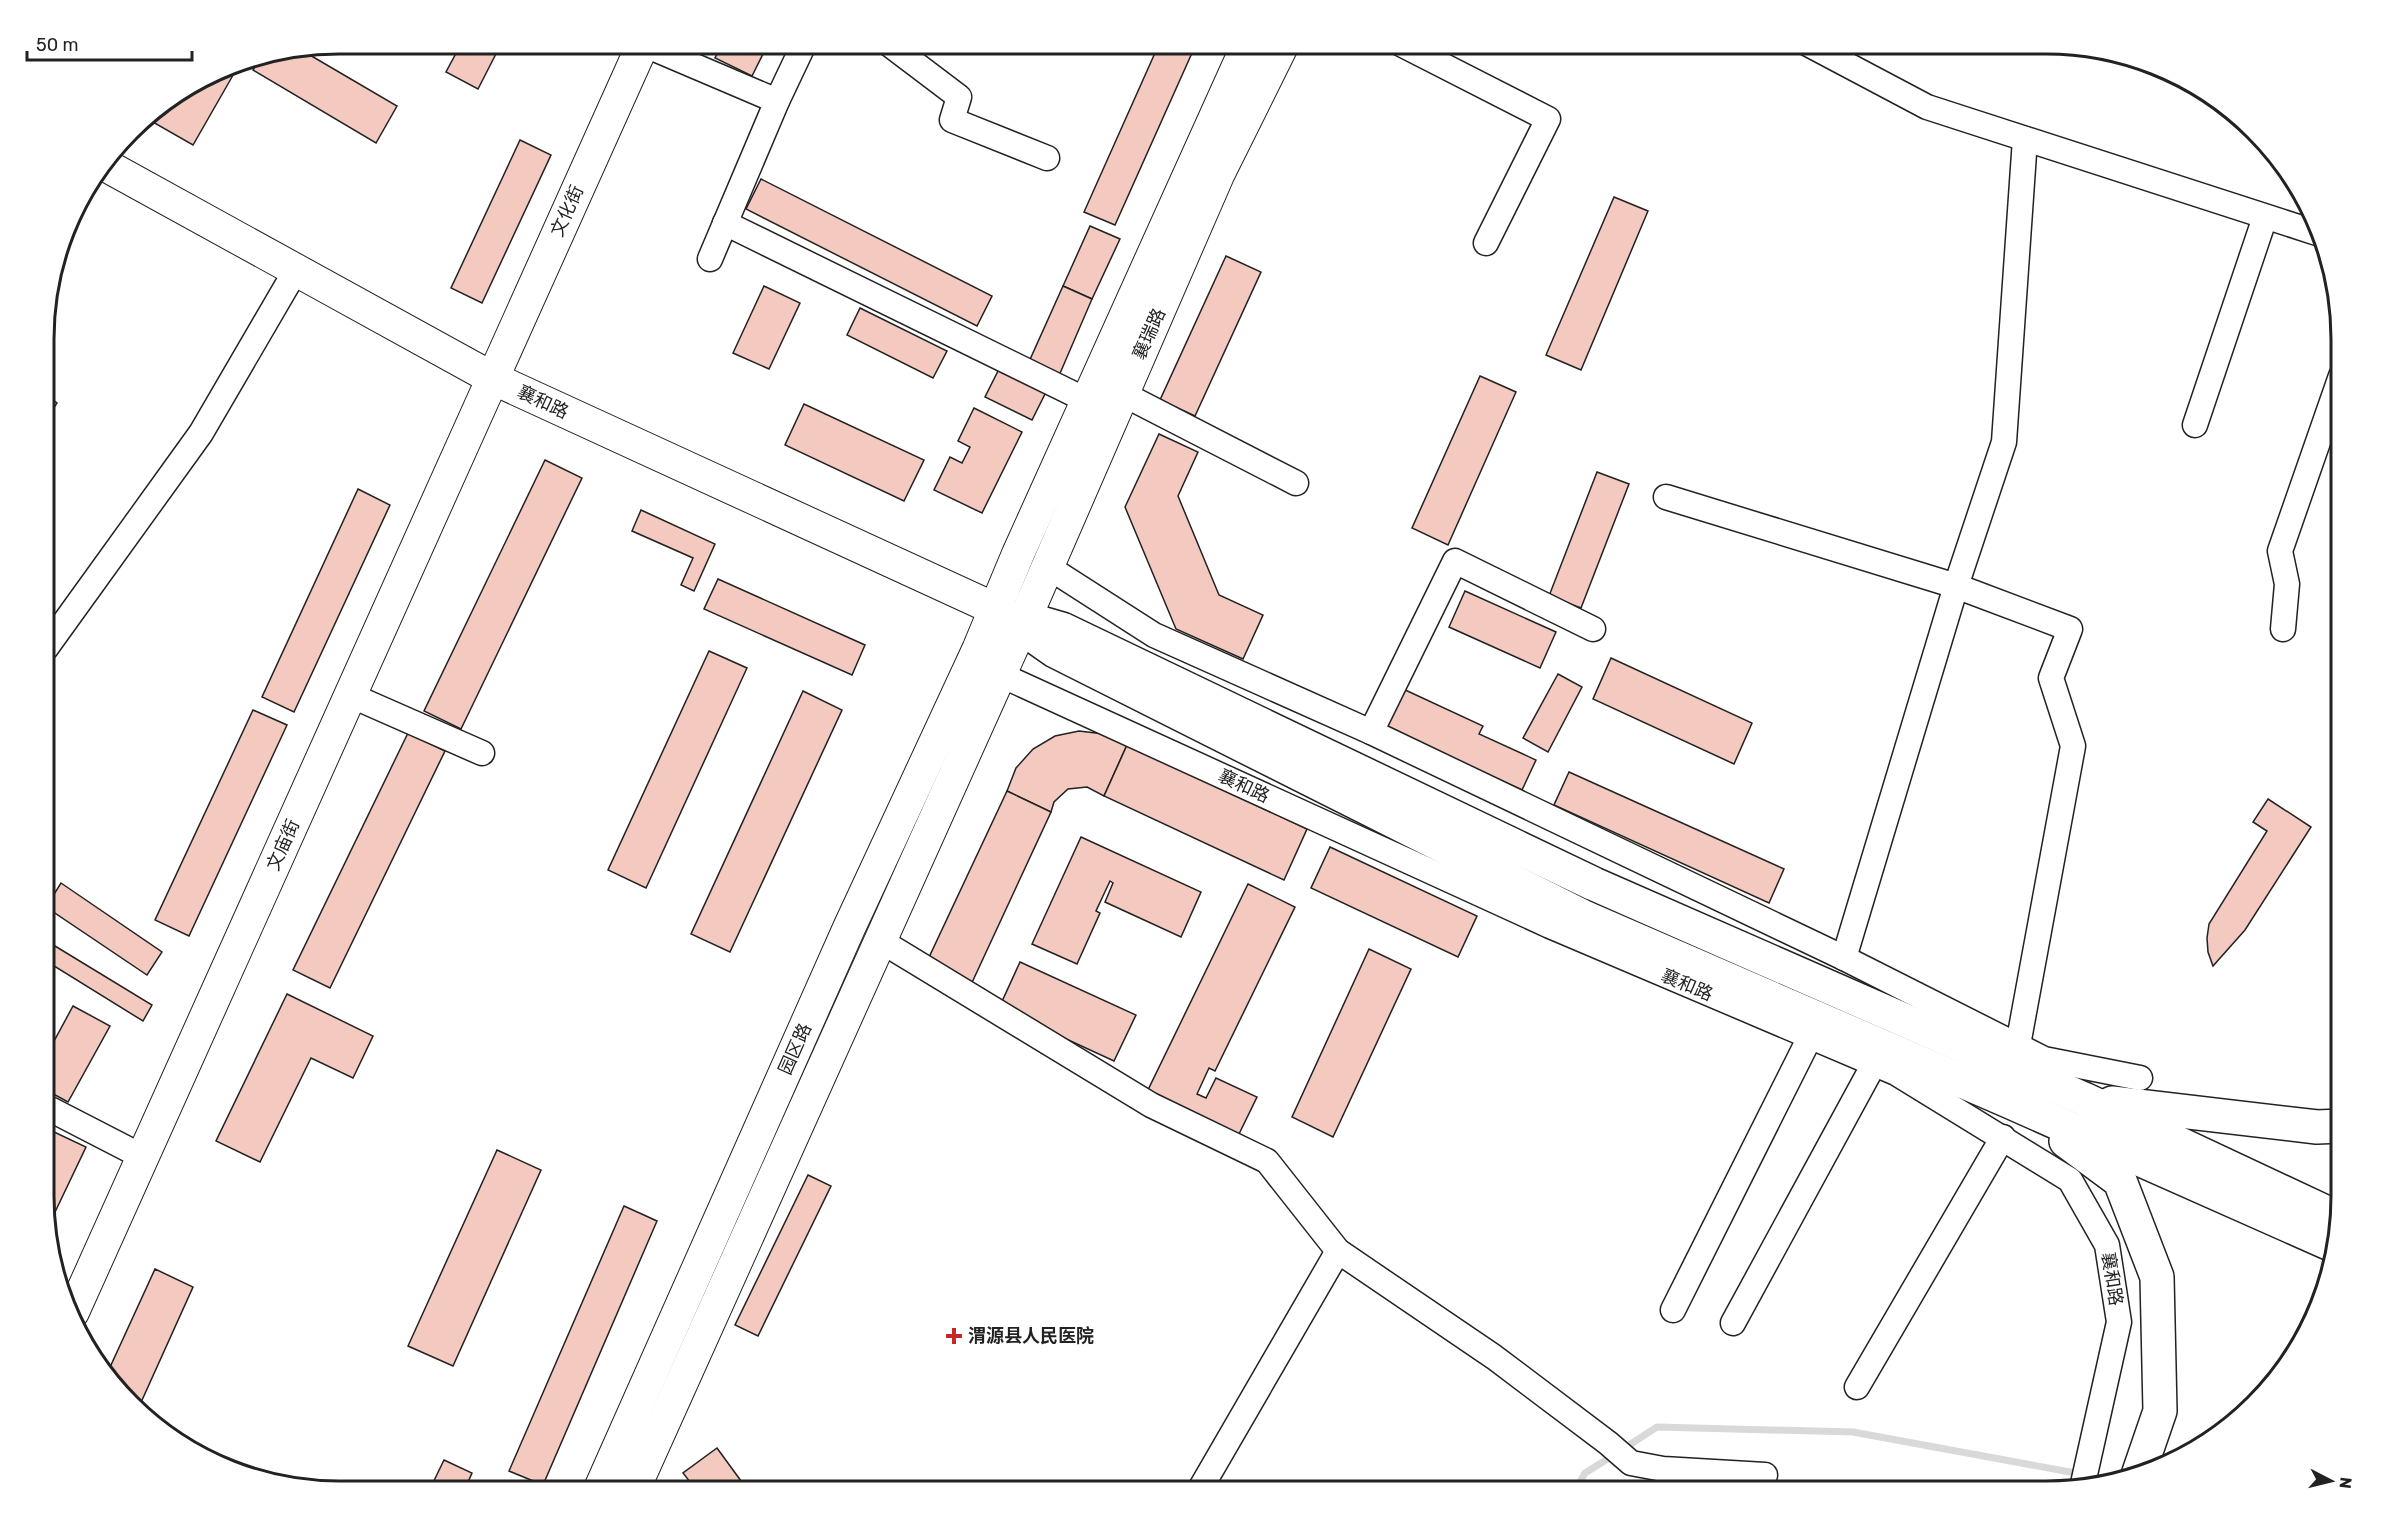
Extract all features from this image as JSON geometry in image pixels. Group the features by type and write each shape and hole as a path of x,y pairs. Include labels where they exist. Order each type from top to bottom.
{"highway":[{"path":"995,609 1054,651 1586,918 2327,1243"},
{"path":"995,609 1062,629 1594,884 2084,1099 2330,1214"},
{"path":"2084,1099 2317,1127 2331,1126"},
{"path":"2013,1103 2120,1181 2157,1277 2160,1411 2142,1464"}],"main road":[{"name":"文化街","path":"492,378 638,54"},
{"name":"襄瑞路","path":"995,609 1244,54"},
{"name":"襄瑞路","path":"1021,628 1218,175 1278,54"},
{"name":"襄和路","path":"111,169 492,378 995,609"},
{"name":"文庙街","path":"76,1305 492,378"},
{"name":"园区路","path":"603,1481 849,928 995,609"},
{"name":"园区路","path":"637,1481 1021,628"}],"street":[{"path":"667,54 777,100"},
{"path":"710,259 777,100 799,54"},
{"path":"902,54 959,98 951,120 1047,158"},
{"path":"1421,54 1548,119 1486,243"},
{"path":"1827,54 1927,108 2309,231"},
{"path":"1844,958 1956,586 2004,442 2025,139"},
{"path":"2195,425 2265,217"},
{"path":"725,223 1088,401"},
{"path":"54,637 201,433 296,270"},
{"path":"1123,394 1296,483"},
{"path":"2283,629 2286,584 2280,551 2331,405"},
{"path":"1666,496 1956,586 2070,629 2051,678 2073,746 2019,1045"},
{"path":"1371,732 1455,561 1593,629"},
{"path":"1048,567 1154,635 1371,732 1844,958 2044,1059 2140,1078"},
{"name":"襄和路","path":"1000,675 1550,926 1896,1073 2070,1179 2107,1245 2119,1322 2084,1479"},
{"path":"350,695 482,753"},
{"path":"880,941 1151,1105 1267,1161 1338,1251 1494,1357 1631,1463 1663,1469 1765,1475"},
{"path":"1673,1310 1810,1037"},
{"path":"1733,1323 1874,1064"},
{"path":"54,1111 143,1156"},
{"path":"1857,1387 2003,1137"},
{"path":"1205,1481 1338,1251"}],"building":[{"path":"456,54 496,54 478,89 446,72"},
{"path":"717,54 763,54 752,76 715,58"},
{"path":"1155,54 1192,54 1115,225 1084,212"},
{"path":"311,56 397,106 376,143 253,70 255,67 284,59"},
{"path":"233,75 193,145 154,123 197,92"},
{"path":"520,140 551,155 482,303 451,288"},
{"path":"761,179 992,296 977,326 746,209"},
{"path":"1614,197 1648,211 1581,370 1546,355"},
{"path":"1090,226 1120,239 1092,299 1063,286"},
{"path":"1226,256 1261,272 1195,416 1160,400"},
{"path":"764,286 800,303 769,369 733,353"},
{"path":"1063,286 1092,299 1058,378 1028,364"},
{"path":"860,308 947,351 933,378 847,335"},
{"path":"999,369 1046,392 1032,420 985,397"},
{"path":"1480,376 1516,392 1448,545 1412,528"},
{"path":"804,404 924,460 904,501 785,445"},
{"path":"974,408 1022,432 982,513 934,490 950,457 962,463 970,447 958,441"},
{"path":"1159,434 1198,452 1178,496 1219,595 1263,615 1243,659 1176,629 1125,507"},
{"path":"545,460 582,478 461,729 424,711"},
{"path":"1597,472 1629,484 1581,608 1549,596"},
{"path":"358,489 390,505 294,712 262,697"},
{"path":"641,510 715,544 694,591 681,585 693,558 632,531"},
{"path":"718,579 865,645 852,675 704,609"},
{"path":"1465,591 1556,632 1540,668 1449,627"},
{"path":"709,651 747,668 646,888 608,870"},
{"path":"1611,658 1752,723 1734,764 1593,699"},
{"path":"1558,674 1582,687 1548,752 1523,738"},
{"path":"1401,688 1483,726 1479,734 1536,760 1522,790 1383,727"},
{"path":"803,691 842,710 730,952 691,934"},
{"path":"253,710 287,725 189,936 155,920"},
{"path":"1079,731 1104,734 1127,745 1104,796 1087,787 1068,789 1054,802 1051,812 1007,791 1016,768 1033,749 1055,736"},
{"path":"408,733 445,751 330,988 293,970"},
{"path":"1127,745 1307,829 1284,880 1104,796"},
{"path":"1569,772 1784,869 1769,903 1554,805"},
{"path":"1007,791 1051,812 969,989 924,968"},
{"path":"2268,799 2311,827 2245,930 2213,966 2208,952 2209,924 2267,831 2253,822"},
{"path":"1081,837 1201,892 1181,937 1105,902 1113,883 1110,881 1096,911 1100,913 1077,964 1032,944"},
{"path":"1330,847 1477,916 1458,957 1311,888"},
{"path":"61,883 162,952 147,975 54,912 54,894"},
{"path":"1248,884 1295,907 1215,1071 1209,1068 1197,1094 1206,1098 1216,1078 1257,1097 1238,1136 1147,1092"},
{"path":"55,946 152,1005 143,1021 54,966"},
{"path":"1369,949 1411,969 1333,1137 1292,1117"},
{"path":"1020,962 1136,1015 1114,1061 999,1008"},
{"path":"287,994 373,1036 353,1078 311,1058 260,1162 216,1141"},
{"path":"73,1006 110,1026 68,1102 54,1094 54,1041"},
{"path":"54,1132 86,1147 55,1212"},
{"path":"497,1150 541,1170 453,1366 408,1346"},
{"path":"808,1175 831,1186 758,1336 735,1325"},
{"path":"624,1206 657,1221 545,1481 533,1481 509,1471"},
{"path":"155,1269 193,1287 142,1401 111,1366"},
{"path":"717,1448 741,1481 689,1481 683,1473"},
{"path":"444,1460 472,1473 468,1481 434,1481"}],"waterway":[{"path":"1623,1449 1657,1427 1853,1432 2081,1474"},
{"path":"1581,1481 1585,1473 1614,1455"}],"place":[{"name":"渭源县人民医院","path":"954,1336"}]}
